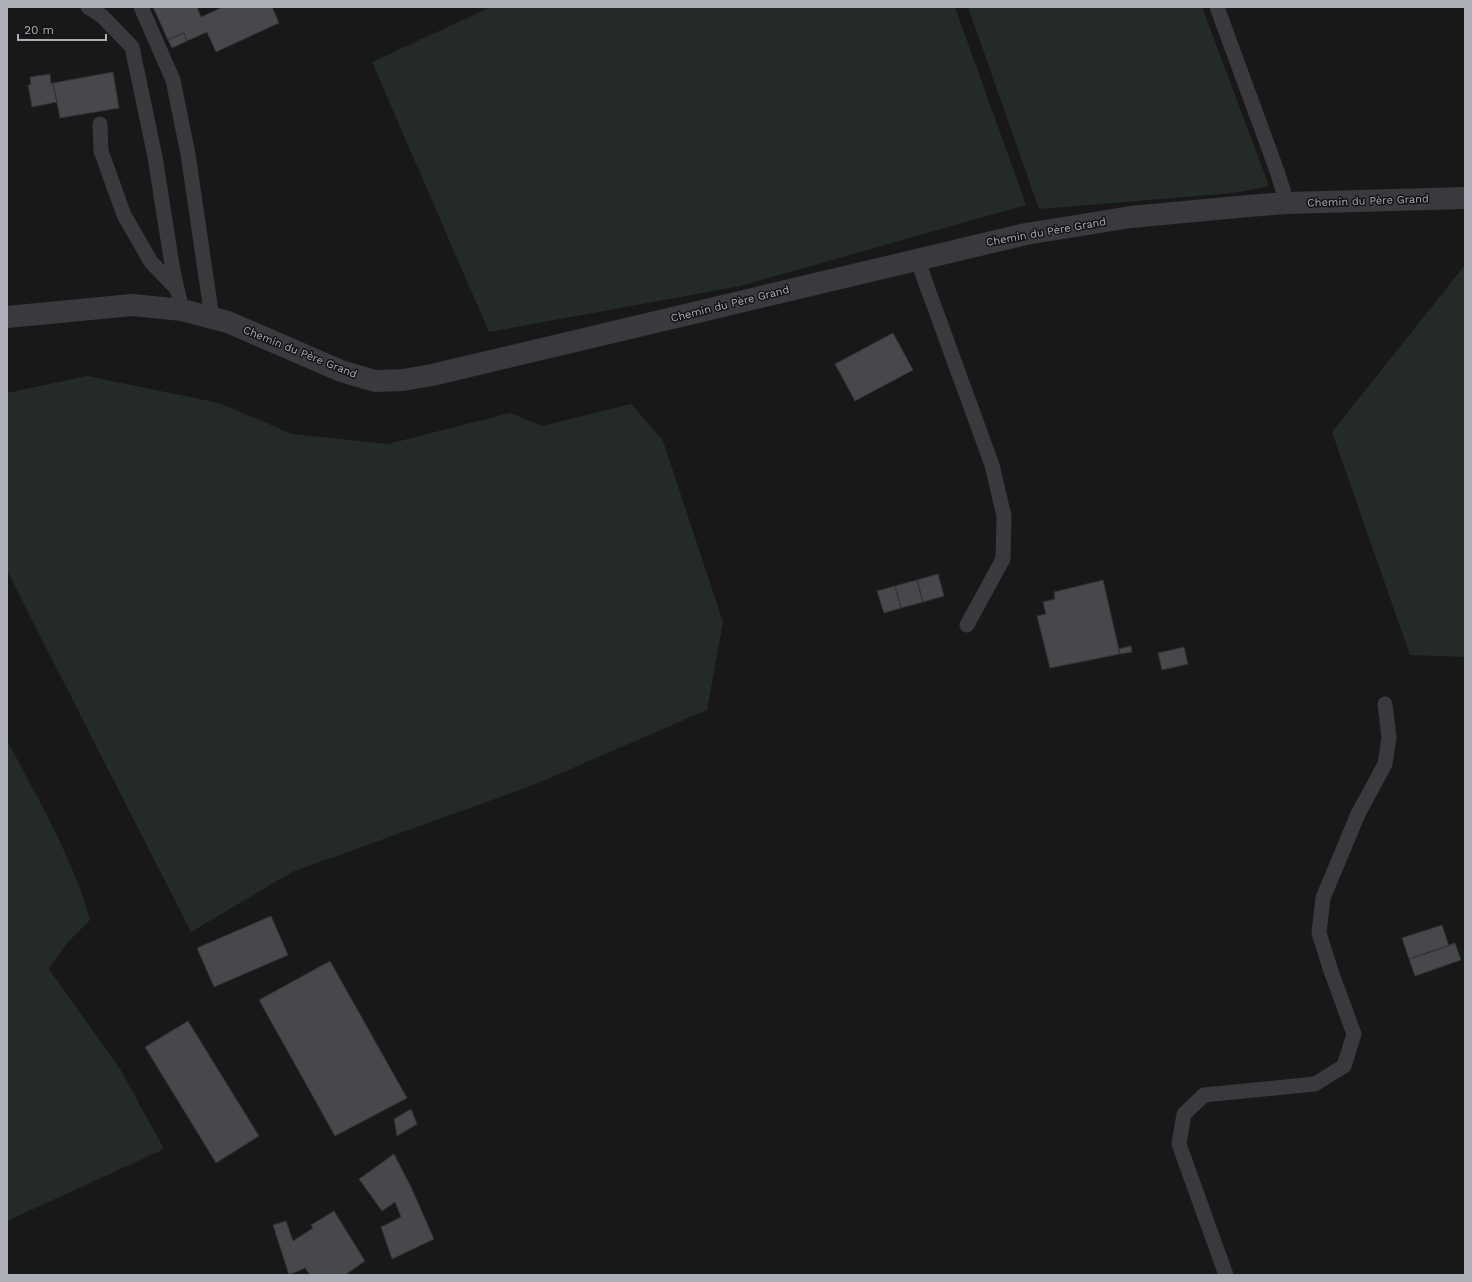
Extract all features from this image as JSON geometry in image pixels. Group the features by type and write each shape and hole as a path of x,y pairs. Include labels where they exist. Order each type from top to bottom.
{"street":[{"name":"Chemin du Père Grand","path":"7,317 132,305 182,310 228,322 341,371 375,381 403,380 517,355 1026,234 1131,217 1287,203 1465,198"}],"lane":[{"path":"88,7 102,16 132,47 156,158 177,288 182,310"},
{"path":"141,7 173,80 188,154 212,318"},
{"path":"1217,7 1277,171 1287,203"},
{"path":"100,124 101,151 124,215 151,262 177,288"},
{"path":"917,259 992,465 1004,516 1003,559 967,625"},
{"path":"1226,1275 1179,1144 1184,1114 1204,1095 1315,1084 1344,1066 1354,1034 1319,933 1323,898 1358,814 1385,764 1389,738 1385,704"}],"shaded area":[{"path":"491,7 955,7 1026,205 740,286 489,332 372,62"},
{"path":"968,7 1202,7 1269,186 1234,193 1039,209"},
{"path":"1465,265 1465,657 1410,655 1332,432"},
{"path":"87,376 219,403 292,434 388,444 510,413 542,426 631,404 663,441 723,622 707,710 531,786 292,872 191,932 7,571 7,393"},
{"path":"7,740 64,851 83,897 90,920 67,943 49,969 120,1069 164,1149 7,1221"}],"building":[{"path":"153,7 197,7 201,17 223,7 272,7 279,23 216,52 207,32 187,41 184,33 168,40"},
{"path":"184,33 187,41 172,48 168,40"},
{"path":"113,72 119,108 60,118 53,83"},
{"path":"50,74 51,84 53,83 57,102 32,107 28,85 31,85 30,77"},
{"path":"893,333 913,370 855,401 835,364"},
{"path":"938,574 944,596 923,602 917,580"},
{"path":"917,580 923,602 901,608 895,586"},
{"path":"1103,580 1120,654 1050,668 1037,616 1046,614 1043,602 1055,599 1054,592"},
{"path":"895,586 901,608 884,613 877,591"},
{"path":"1131,646 1132,652 1120,654 1118,649"},
{"path":"1184,647 1188,664 1162,670 1158,653"},
{"path":"271,916 288,955 214,987 197,948"},
{"path":"1442,925 1449,946 1409,959 1402,938"},
{"path":"1455,943 1461,960 1415,976 1409,959"},
{"path":"330,961 407,1098 335,1136 259,1000"},
{"path":"188,1021 259,1136 216,1163 145,1047"},
{"path":"411,1109 417,1124 397,1136 394,1119"},
{"path":"394,1154 411,1187 434,1239 392,1259 381,1227 401,1217 395,1202 382,1211 359,1179"},
{"path":"334,1211 365,1261 345,1275 310,1275 305,1268 289,1275 273,1225 286,1221 293,1241 313,1228 311,1225"}]}
